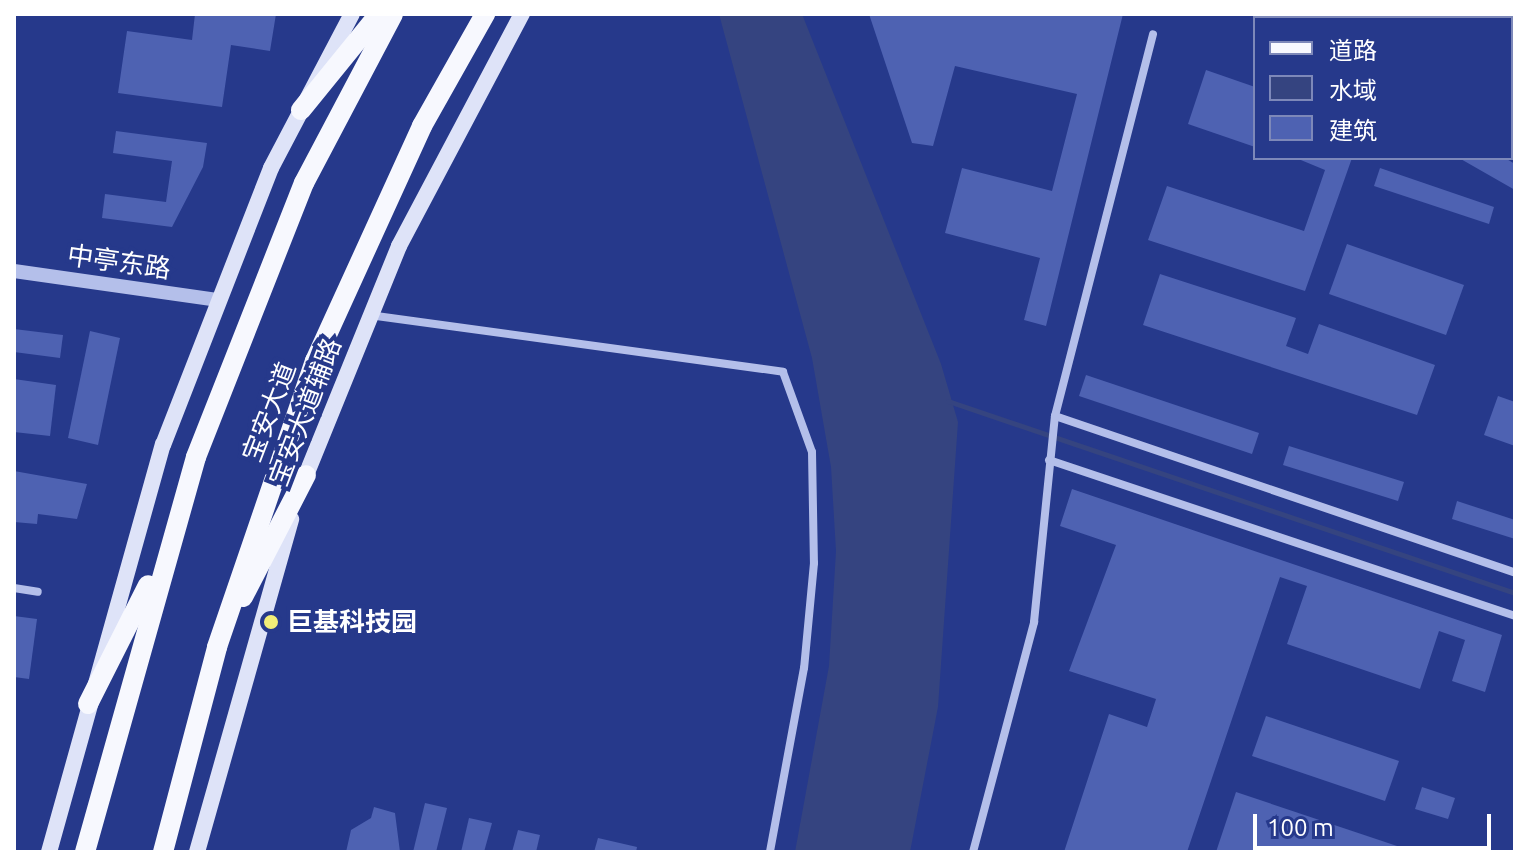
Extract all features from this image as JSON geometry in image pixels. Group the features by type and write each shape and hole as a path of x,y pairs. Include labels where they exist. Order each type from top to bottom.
{"main road":[{"path":"49,852 163,445 217,300 301,110 352,14"},
{"path":"301,110 379,14"},
{"name":"宝安大道","path":"85,852 196,457 304,183 393,14"},
{"name":"宝安大道","path":"163,852 217,647 315,361 415,139 485,14"},
{"name":"宝安大道辅路","path":"197,852 247,655 306,475 369,315 450,141 522,14"},
{"path":"217,647 306,475"},
{"path":"88,704 173,535"}],"street":[{"path":"973,852 1034,622 1054,421 1153,34"},
{"name":"中亭东路","path":"14,271 217,300"},
{"path":"369,315 783,372 812,452 814,563 804,668 770,852"},
{"path":"1054,421 1515,573"},
{"path":"1049,460 1515,616"},
{"path":"14,588 38,592"}],"water":[{"path":"719,14 802,14 941,364 958,422 938,707 910,852 795,852 829,666 836,551 831,467 812,358"}],"building":[{"path":"195,14 276,14 270,51 231,45 222,107 118,93 127,31 192,40"},
{"path":"869,14 1123,14 1046,326 1024,320 1040,258 945,233 962,168 1052,191 1077,94 955,66 933,146 912,143"},
{"path":"1206,70 1253,86 1253,146 1188,124"},
{"path":"116,131 207,143 203,167 172,227 102,218 105,194 166,202 172,161 113,153"},
{"path":"1301,160 1351,160 1305,291 1148,240 1167,186 1304,231 1325,170"},
{"path":"1462,160 1508,160 1515,164 1515,190"},
{"path":"1380,168 1494,207 1489,224 1374,186"},
{"path":"1347,244 1464,285 1446,335 1329,294"},
{"path":"1160,274 1296,318 1286,346 1308,354 1319,324 1435,365 1417,415 1143,325"},
{"path":"14,329 63,335 60,358 14,352"},
{"path":"90,331 120,338 98,445 68,438"},
{"path":"1086,375 1259,433 1252,454 1079,396"},
{"path":"14,379 56,385 50,436 14,432"},
{"path":"1498,396 1515,402 1515,446 1484,435"},
{"path":"1289,446 1404,482 1398,501 1283,465"},
{"path":"14,471 87,484 77,519 38,514 37,524 14,522"},
{"path":"1072,489 1502,635 1485,692 1452,681 1465,640 1439,631 1420,689 1287,644 1307,586 1280,577 1187,852 1064,852 1109,714 1147,727 1156,699 1069,671 1116,545 1060,526"},
{"path":"1457,501 1515,520 1515,539 1452,519"},
{"path":"14,616 37,619 29,679 14,677"},
{"path":"1266,716 1399,761 1385,801 1252,756"},
{"path":"1422,787 1455,798 1448,819 1415,809"},
{"path":"1236,792 1409,850 1216,852"},
{"path":"425,803 447,808 436,852 413,852"},
{"path":"374,807 395,813 400,852 346,852 351,830 371,818"},
{"path":"469,818 492,823 484,852 461,852"},
{"path":"518,830 540,835 536,852 512,852"},
{"path":"598,838 637,847 636,852 594,852"}],"waterway":[{"path":"948,401 1515,593"}],"place":[{"name":"巨基科技园","path":"271,622"}]}
